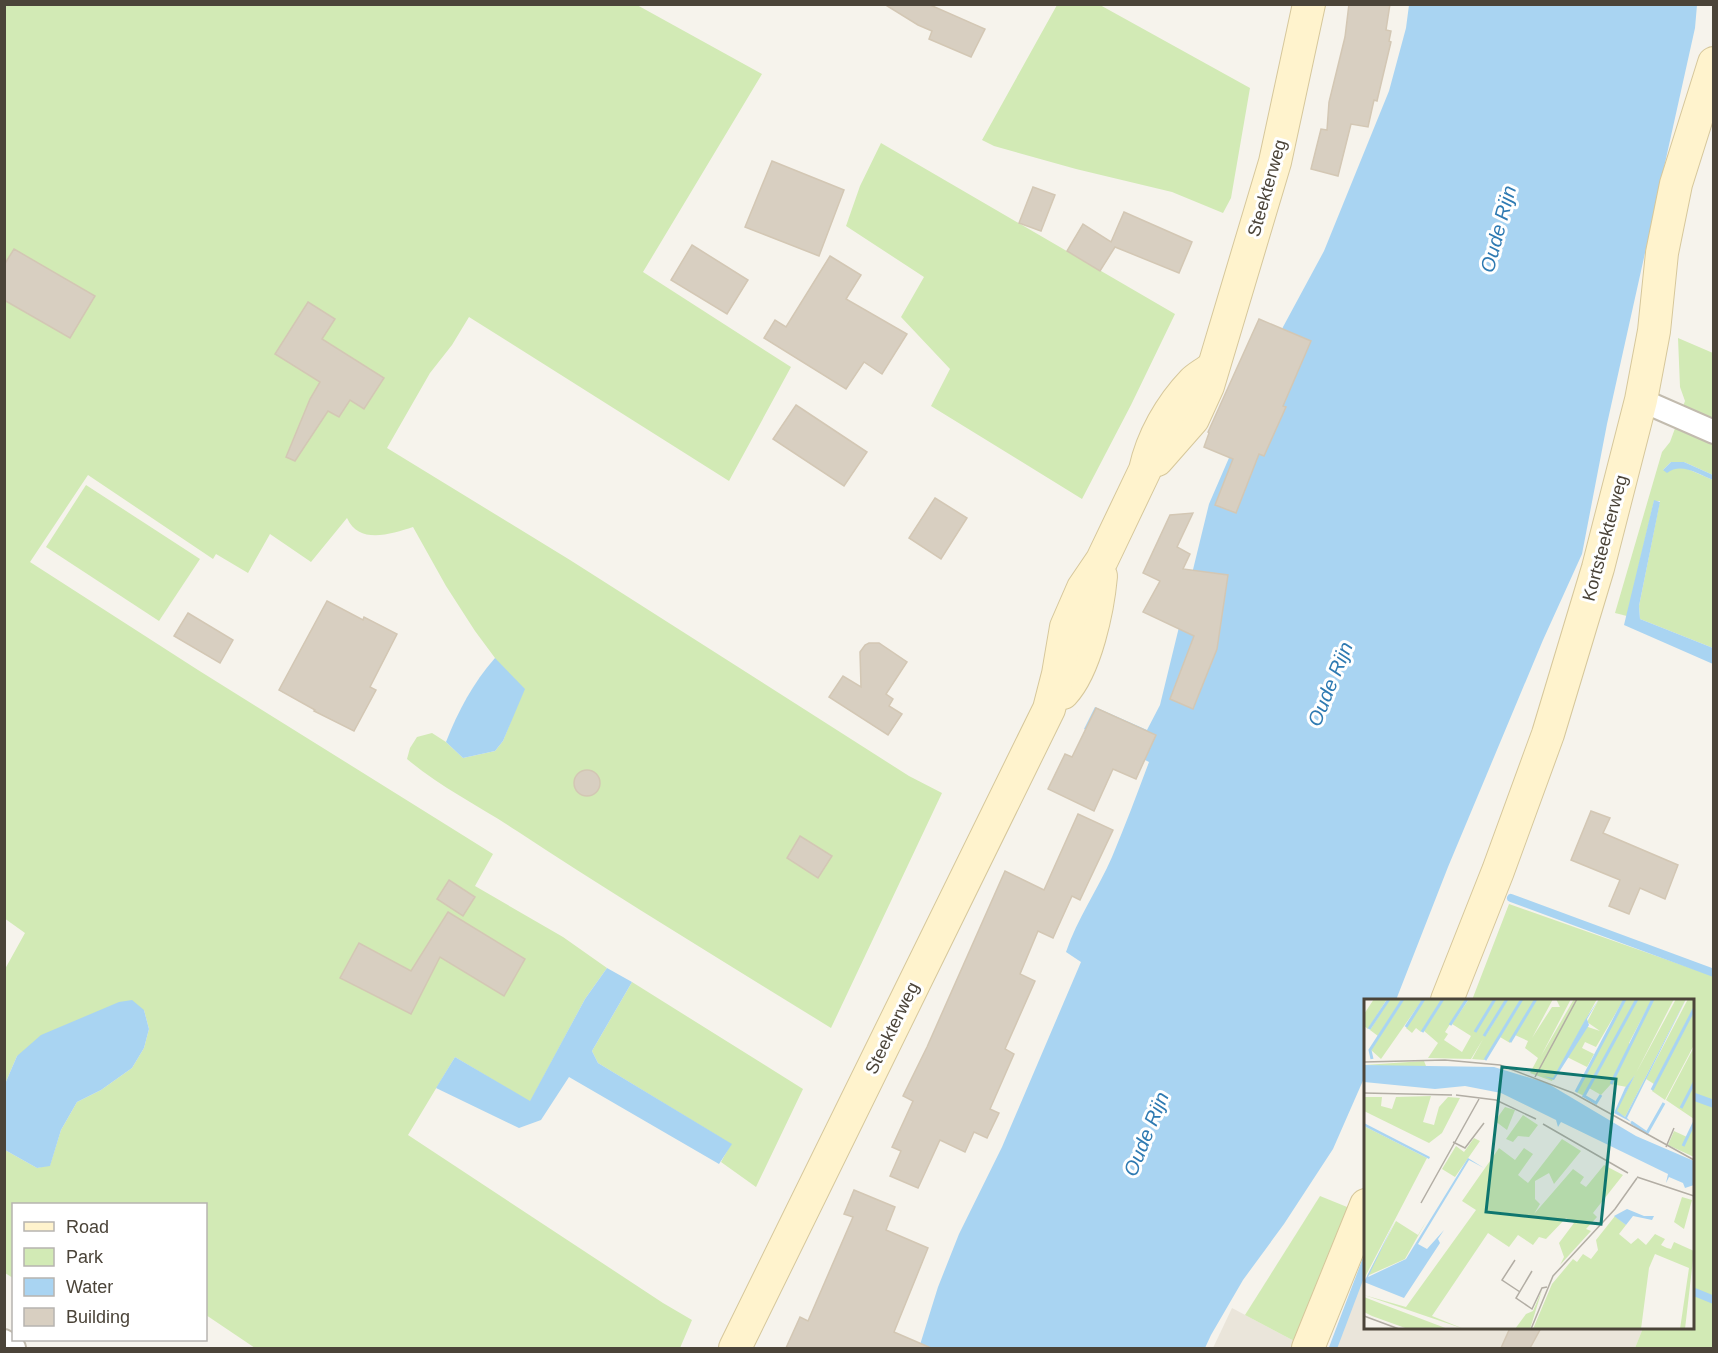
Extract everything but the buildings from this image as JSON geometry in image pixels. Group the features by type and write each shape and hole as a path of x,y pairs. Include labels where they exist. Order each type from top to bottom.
{"main road":[{"name":"Steekterweg","path":"735,1348 1049,709 1069,686 1087,647 1099,593 1102,560 1145,470 1148,456 1165,419 1194,381 1212,368 1275,162 1309,4"},
{"name":"Kortsteekterweg","path":"1447,999 1498,871 1548,734 1598,568 1641,400 1654,332 1662,253 1676,184 1713,63"},
{"path":"1308,1348 1364,1208"}],"street":[{"path":"1641,400 1713,431"},
{"path":"4,1341 14,1348"}],"shaded area":[{"path":"1364,1264 1364,1329 1643,1329 1635,1348 1333,1348"},
{"path":"1232,1308 1298,1343 1296,1348 1213,1348"}],"green space":[{"path":"5,5 637,5 762,74 643,272 791,367 729,481 469,317 452,345 430,373 387,448 570,560 909,776 942,793 831,1028 447,788 407,759 410,748 417,737 432,733 463,758 495,751 503,741 511,721 495,658 446,586 413,527 386,534 367,535 359,532 347,518 311,562 270,534 248,573 216,554 213,559 88,475 30,562 493,854 475,886 563,937 607,968 585,999 530,1102 455,1057 408,1135 692,1320 680,1348 255,1348 207,1316 207,1203 12,1203 12,1277 5,1273 5,1150 37,1168 50,1165 61,1130 77,1102 101,1090 132,1068 144,1048 149,1029 144,1010 17,1056 5,1084 5,969 25,933 4,918"},
{"path":"1057,5 1100,5 1250,88 1231,198 1223,213 1172,192 1076,169 994,146 982,140"},
{"path":"881,143 1175,314 1082,499 931,406 950,369 901,317 924,277 846,226 860,186"},
{"path":"1678,338 1713,353 1713,475 1684,462 1671,462 1663,470 1683,467 1713,480 1713,648 1640,619 1639,606 1660,501 1654,501 1627,616 1615,613 1662,452 1670,442 1685,401 1680,387"},
{"path":"86,485 200,559 159,621 46,547"},
{"path":"1509,904 1713,976 1713,1104 1694,1095 1694,999 1472,999"},
{"path":"632,982 803,1089 756,1187 721,1162 731,1144 598,1063 592,1051"},
{"path":"1694,1096 1713,1105 1713,1348 1635,1348 1643,1329 1694,1329"},
{"path":"1320,1196 1352,1209 1298,1343 1245,1315"}],"water":[{"name":"Oude Rijn","path":"1409,5 1697,5 1695,28 1607,424 1582,554 1543,640 1448,867 1396,999 1364,999 1364,1078 1333,1149 1284,1224 1243,1280 1205,1348 919,1348 938,1287 959,1234 1002,1147 1081,962 1066,952 1112,857 1149,762 1084,729 1095,707 1147,730 1160,705 1209,504 1235,444 1252,395 1283,327 1324,251 1389,91 1406,28"},
{"path":"1671,462 1684,462 1713,475 1713,480 1684,469 1667,473 1663,470"},
{"path":"1654,500 1660,502 1639,606 1640,619 1713,648 1713,664 1624,625"},
{"path":"495,658 525,689 503,741 495,751 463,758 446,742 467,698"},
{"path":"607,968 632,982 592,1051 598,1063 732,1144 719,1164 569,1077 541,1120 519,1128 436,1088 455,1057 530,1101 585,999"},
{"path":"132,1000 144,1010 149,1029 144,1048 132,1068 101,1090 77,1102 61,1130 50,1166 37,1168 5,1150 5,1084 17,1056 41,1035 119,1002"}],"waterway":[{"path":"1511,898 1714,973"},
{"path":"1694,1097 1714,1104"},
{"path":"1333,1348 1364,1266"},
{"path":"1694,1292 1714,1300"}]}
